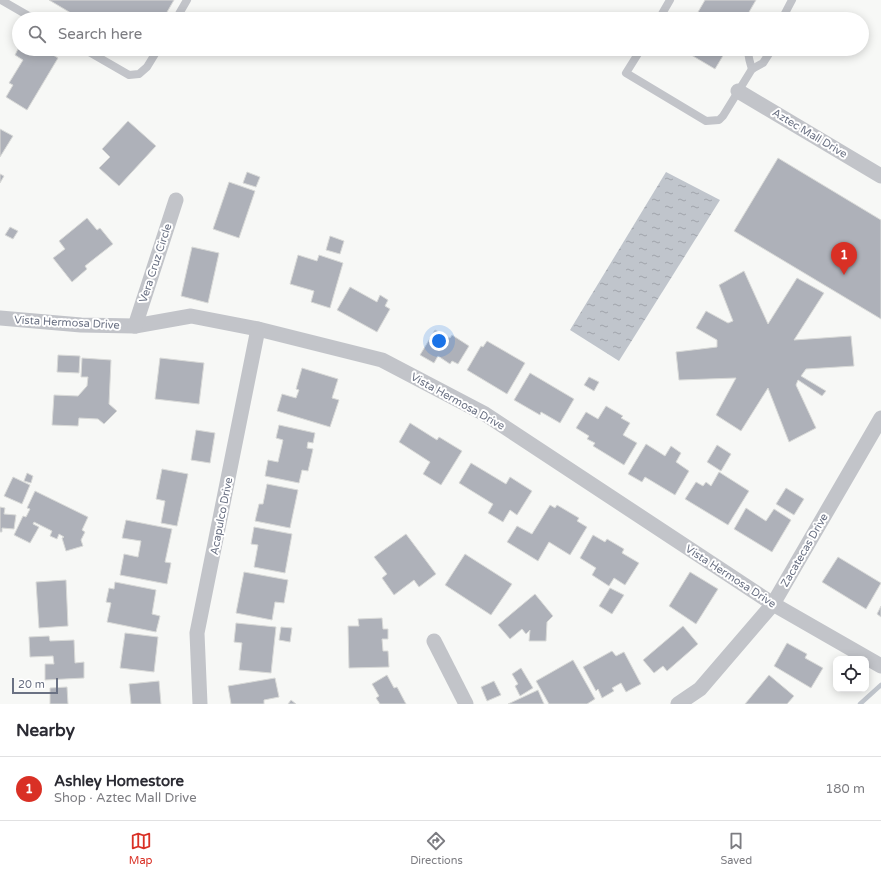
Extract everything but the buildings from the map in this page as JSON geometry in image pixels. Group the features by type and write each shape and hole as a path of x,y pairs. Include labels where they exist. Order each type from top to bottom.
{"street":[{"name":"Aztec Mall Drive","path":"738,91 881,176"},
{"name":"Vera Cruz Circle","path":"135,326 176,200"},
{"name":"Vista Hermosa Drive","path":"0,318 81,325 135,326 191,316 258,329 382,360 485,414 773,604 881,666"},
{"name":"Acapulco Drive","path":"200,704 197,633 258,329"},
{"name":"Zacatecas Drive","path":"678,704 700,689 773,604 881,418"},
{"path":"434,641 466,704"}],"lane":[{"path":"1,0 22,12"},
{"path":"180,12 187,0"},
{"path":"663,12 670,0"},
{"path":"785,12 792,0"},
{"path":"96,56 129,75 139,74 147,67 154,56"},
{"path":"637,56 626,73 706,121 719,120 723,116 752,68 763,63 768,56"},
{"path":"748,56 752,68"}],"water":[{"path":"666,172 720,200 619,361 570,330"}],"waterway":[{"path":"860,704 881,685"}],"place":[{"name":"Ashley Homestore","path":"844,275"}]}
